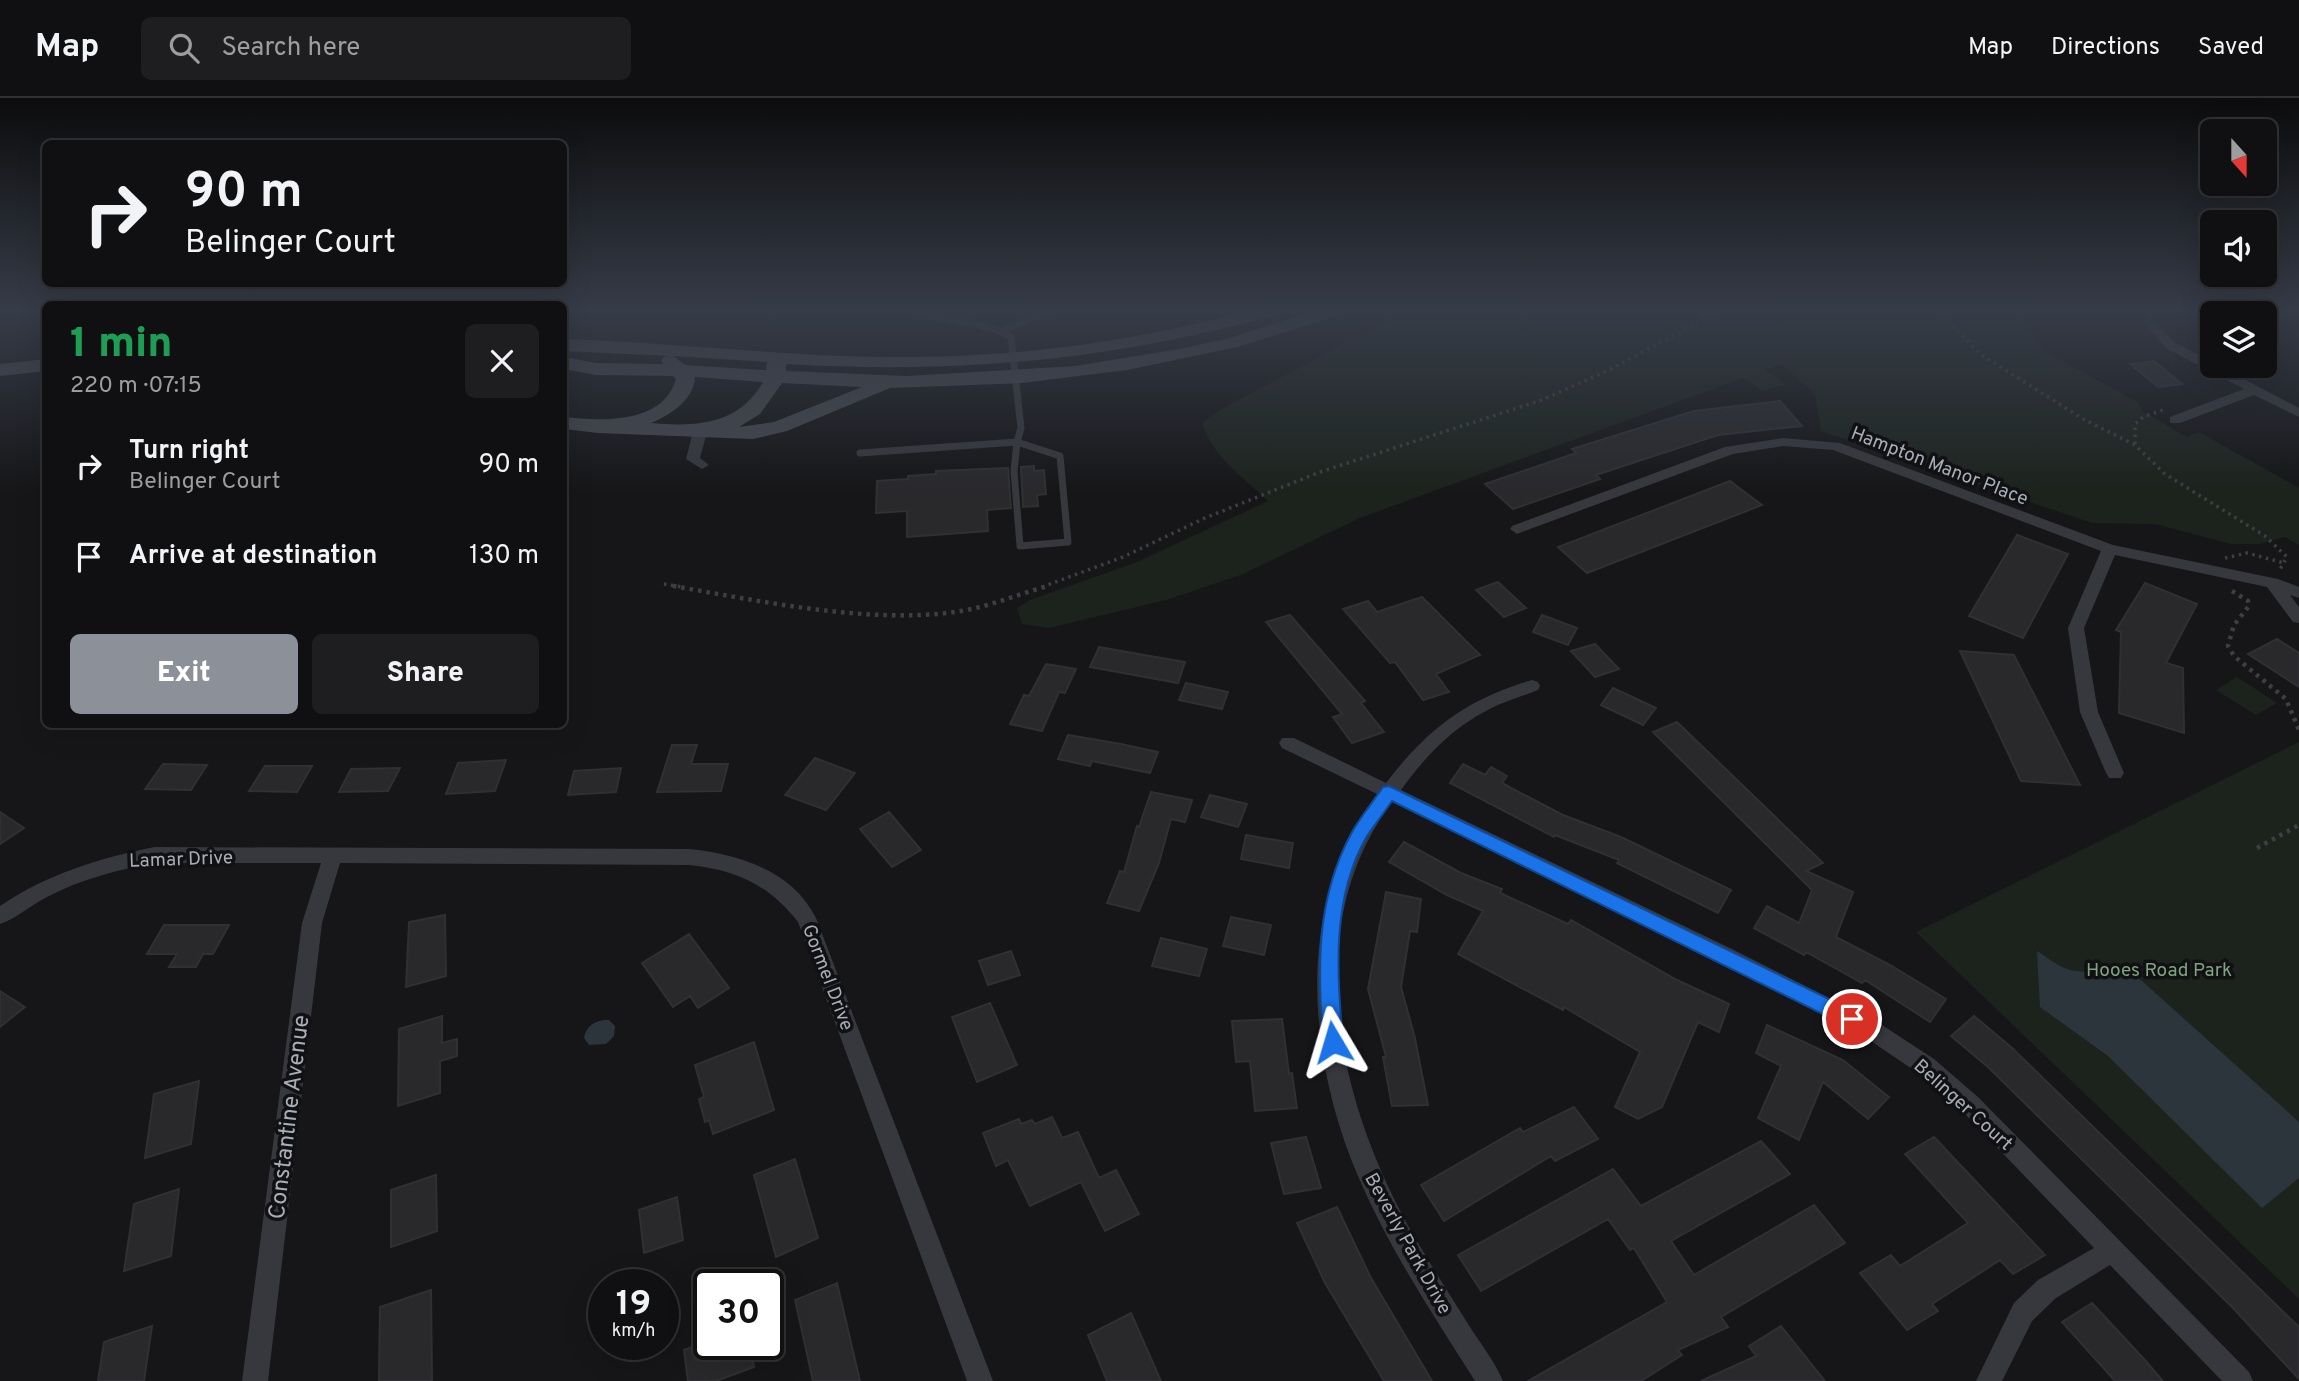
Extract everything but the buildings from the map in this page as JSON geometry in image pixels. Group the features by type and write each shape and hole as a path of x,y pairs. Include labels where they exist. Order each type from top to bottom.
{"street":[{"path":"618,426 655,412 677,400 685,387 686,379 682,372"},
{"path":"697,372 903,382"},
{"path":"699,432 728,424 746,415 762,401 775,372"},
{"path":"567,423 753,433 780,427 875,387 983,372"},
{"path":"2221,372 2299,413"},
{"path":"0,383 42,378"},
{"path":"2175,420 2255,390"},
{"path":"699,432 693,460 702,465"},
{"name":"Hampton Manor Place","path":"1517,529 1730,450 1783,442 1835,446 2110,549 2272,583 2299,593"},
{"path":"2110,549 2076,628 2090,712 2115,774"},
{"path":"2272,583 2299,618"},
{"name":"Beverly Park Drive","path":"1490,1381 1401,1234 1363,1158 1340,1084 1329,1021 1327,968 1335,904 1348,860 1360,834 1389,792 1412,761 1454,723 1482,705 1532,686"},
{"name":"Belinger Court","path":"1288,743 1872,1030 1926,1066 1970,1104 2240,1381"},
{"name":"Lamar Drive","path":"0,916 59,881 108,863 155,855 333,856"},
{"name":"Constantine Avenue","path":"255,1381 312,923 333,856"},
{"name":"Gormel Drive","path":"333,856 689,857 717,859 758,872 777,884 806,918 980,1381"},
{"path":"1989,1381 2023,1312 2047,1289 2113,1251"}],"lane":[{"path":"860,453 1016,442 1060,456 1068,542 1020,547 1016,442 1021,428 1014,372"}],"path":[{"path":"664,584 747,599 875,615 956,612 1064,581 1123,558 1205,518 1320,472 1542,400 1604,372"},
{"path":"2006,372 2083,419 2135,444 2165,474 2265,536 2287,557 2272,583"},
{"path":"2284,563 2261,554 2241,552 2229,555 2215,566 2223,583 2248,601 2249,606 2234,625 2228,646 2234,656 2287,699 2293,708 2294,722 2299,730"},
{"path":"2257,848 2299,825"}],"green space":[{"path":"1291,372 1768,372 1786,384 1763,391 1743,378 1360,518 1243,574 1166,600 1049,628 1022,624 1017,608 1030,600 1137,562 1268,501 1214,448 1202,423 1218,411"},
{"path":"1790,372 2083,372 2139,403 2142,411 2187,437 2199,432 2299,488 2299,545 2285,537 2259,544 2231,544 2155,524 2092,523 1821,431 1815,394"},
{"path":"2237,677 2277,703 2256,715 2216,690"},
{"name":"Hooes Road Park","path":"2299,742 2299,1299 1916,932"}],"shaded area":[{"path":"2037,951 2067,969 2088,971 2109,966 2118,967 2142,981 2299,1122 2299,1178 2262,1208 2108,1056 2040,1007"},
{"path":"609,1020 615,1026 614,1036 606,1044 589,1045 584,1038 590,1026"}],"route":[{"path":"1333,1042 1329,1021 1327,968 1335,904 1348,860 1360,834 1389,792 1852,1019"}]}
